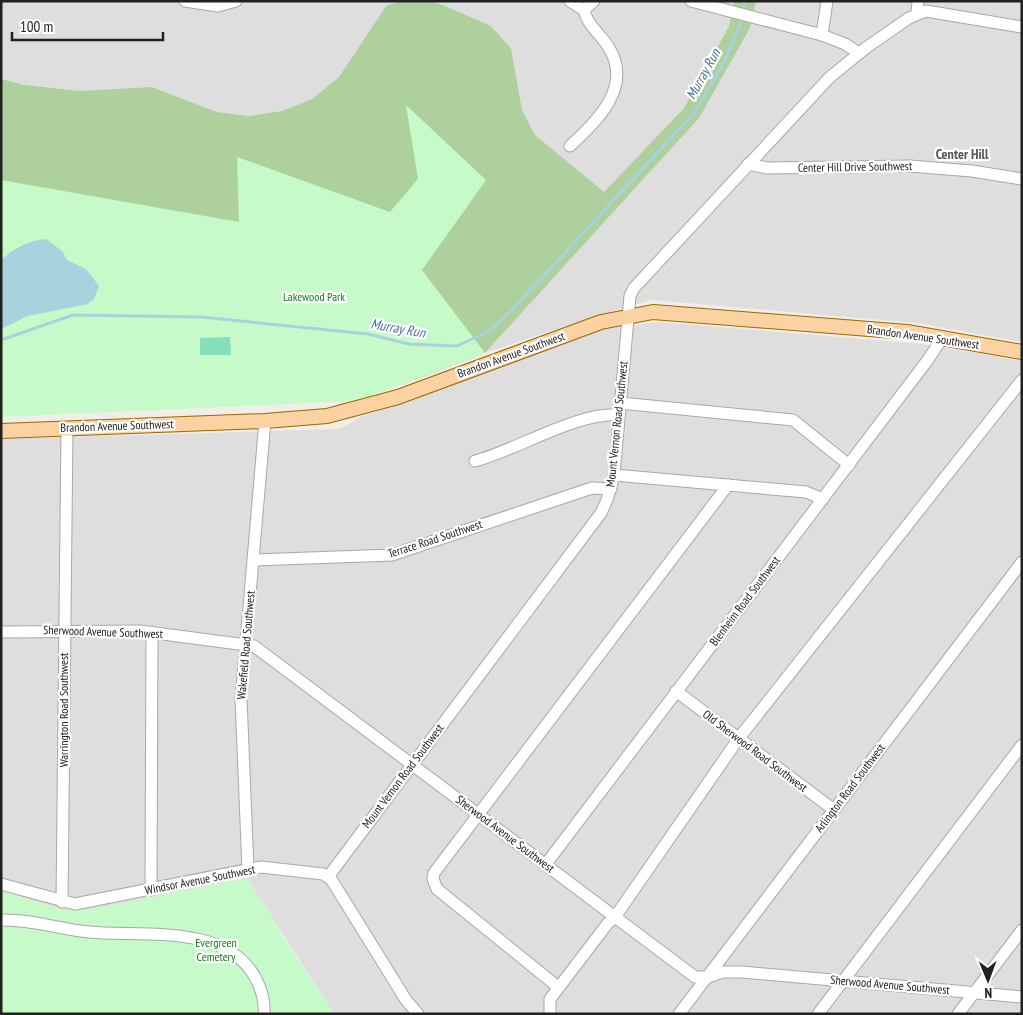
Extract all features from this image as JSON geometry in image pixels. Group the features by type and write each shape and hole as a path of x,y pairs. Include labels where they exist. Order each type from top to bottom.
{"main road":[{"name":"Brandon Avenue Southwest","path":"1,430 308,419 350,412 398,397 601,322 629,315 671,312 907,332 1022,352"}],"street":[{"path":"185,1 218,6 236,1"},
{"path":"570,1 584,10 590,26 610,50 616,63 618,81 605,108 570,146"},
{"path":"584,10 594,1"},
{"path":"690,1 822,35 845,44 859,53"},
{"path":"822,35 827,1"},
{"path":"918,1 917,14 934,11 1022,27"},
{"name":"Mount Vernon Road Southwest","path":"328,877 601,513 611,489 614,475 630,296 634,288 830,77 859,53 917,14"},
{"name":"Center Hill Drive Southwest","path":"748,164 767,168 910,166 965,170 1022,179"},
{"name":"Blenheim Road Southwest","path":"546,864 849,465 943,337"},
{"path":"550,1014 550,999 558,987 608,923 615,918 739,738 1022,380"},
{"path":"620,402 793,420 849,465"},
{"path":"475,461 586,419 610,414 620,415"},
{"name":"Wakefield Road Southwest","path":"248,869 241,699 265,421"},
{"name":"Warrington Road Southwest","path":"62,902 67,428"},
{"path":"614,475 806,492 823,499"},
{"path":"558,987 434,884 434,873 728,485"},
{"name":"Terrace Road Southwest","path":"253,560 392,555 592,488 611,489"},
{"name":"Arlington Road Southwest","path":"679,1014 1022,562"},
{"name":"Sherwood Avenue Southwest","path":"1,632 64,630 152,632 246,644 262,652 695,977 733,972 1022,997"},
{"path":"151,890 152,632"},
{"name":"Old Sherwood Road Southwest","path":"676,691 834,810"},
{"path":"818,1014 1022,745"},
{"name":"Windsor Avenue Southwest","path":"1,884 75,904 248,869 276,868 323,874 328,877"},
{"path":"328,877 406,1000 418,1014"},
{"path":"1,914 26,922"},
{"path":"1,920 90,932 193,938 218,945 242,961 252,973 263,997 264,1014"},
{"path":"958,1014 1022,930"}],"shaded area":[{"path":"1,1 400,1 386,6 339,77 312,99 282,111 249,116 217,112 152,87 80,91 25,85 1,79"},
{"path":"428,1 734,1 729,26 684,108 604,193 535,135 522,110 511,48 491,26 443,5"},
{"path":"756,1 1022,1 1022,342 917,323 652,300 596,316 485,353 699,118 750,28"},
{"path":"660,322 922,344 1022,361 1022,1014 334,1014 247,878 86,910 63,910 1,891 1,439 339,429 361,417 608,328"}],"green space":[{"path":"400,1 428,1 443,5 491,26 511,48 522,110 535,135 604,192 684,108 729,26 734,1 756,1 750,28 699,118 485,353 414,380 368,350 1,249 1,79 25,85 80,91 152,87 217,112 249,116 282,111 312,99 339,77 386,6"},
{"name":"Lakewood Park","path":"406,105 486,180 422,270 485,353 371,396 352,401 1,417 1,180 239,222 237,157 390,212 418,179"},
{"path":"230,337 231,355 200,355 200,338"},
{"name":"Evergreen Cemetery","path":"247,878 334,1014 1,1014 1,891 63,910 86,910"}],"water":[{"path":"46,239 62,251 67,260 86,269 99,286 94,299 88,304 28,316 1,329 1,260 22,246 33,241"}],"waterway":[{"name":"Murray Run","path":"1,340 73,315 201,317 368,334 409,344 457,346 491,330 512,310 694,113 723,64 740,25 745,1"}],"district":[{"name":"Center Hill","path":"962,154"}]}
